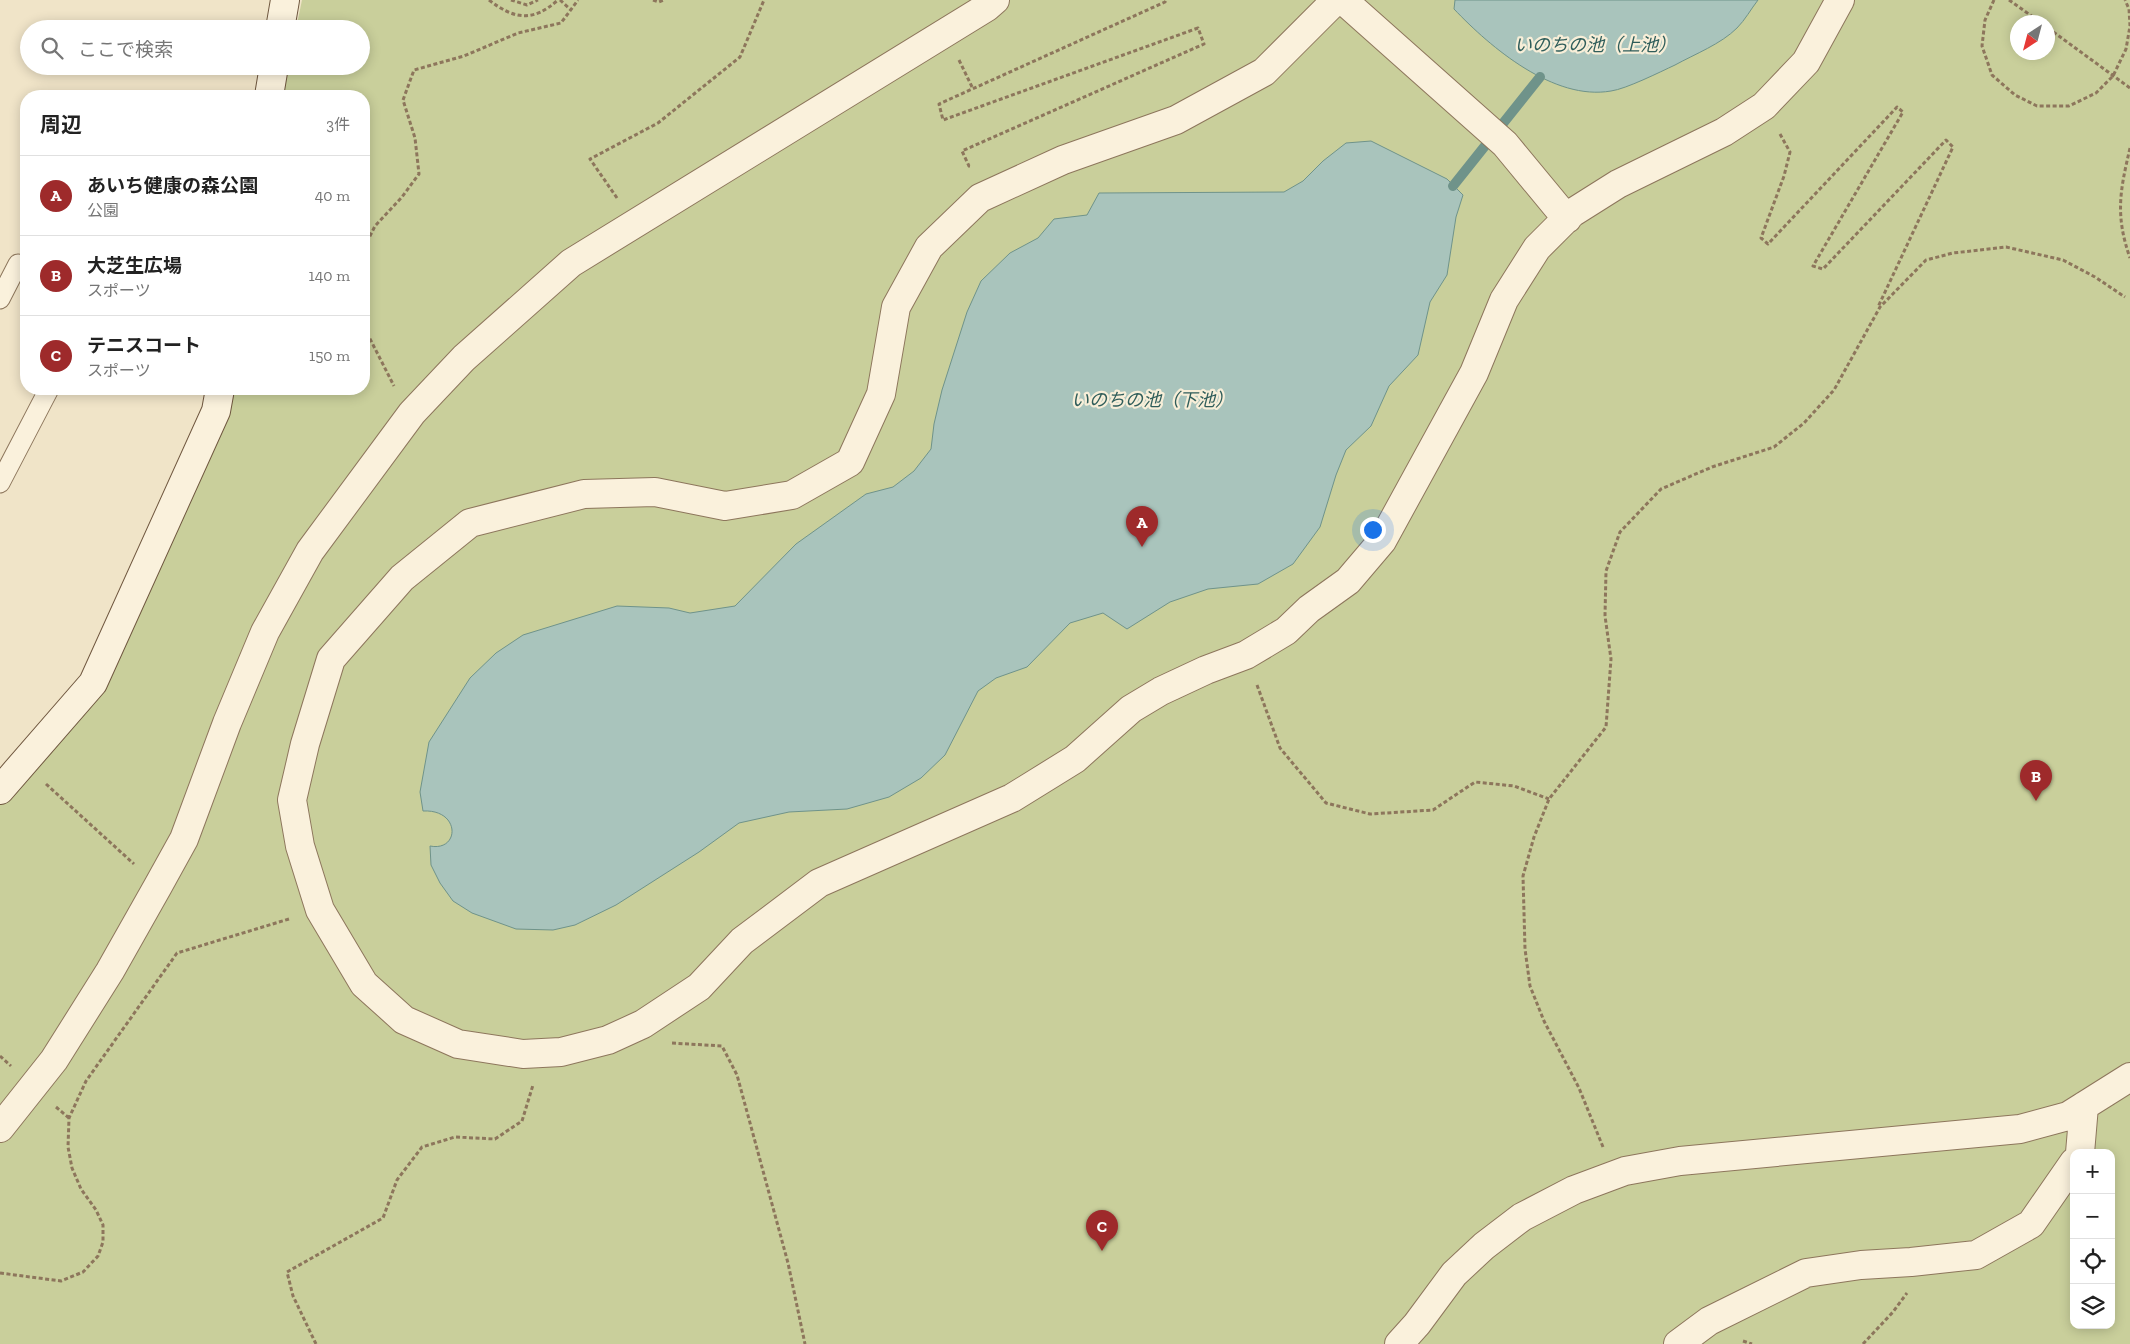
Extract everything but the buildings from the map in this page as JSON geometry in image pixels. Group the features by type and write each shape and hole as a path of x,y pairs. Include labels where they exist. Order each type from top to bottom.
{"street":[{"path":"282,20 285,0"},
{"path":"0,1128 54,1060 110,971 184,839 227,723 265,632 310,551 412,413 464,358 571,263 987,8 996,0"},
{"path":"1336,0 1264,72 1176,120 1063,160 980,198 929,247 896,308 881,394 850,462 792,496 725,506 655,492 584,494 470,523 402,578 331,660 304,744 292,800 300,846 320,910 364,984 404,1020 458,1044 523,1054 561,1052 608,1040 643,1024 699,987 742,941 819,883 1012,798 1075,760 1131,709 1206,670 1246,655 1286,631 1310,609 1348,580 1382,541 1474,373 1504,300 1537,248 1572,213 1618,184 1724,132 1764,106 1806,62 1840,0"},
{"path":"1343,0 1505,144 1567,219"},
{"path":"270,90 272,75"},
{"path":"0,790 93,683 216,410 219,395"},
{"path":"1399,1344 1417,1324 1454,1274 1484,1246 1522,1217 1574,1190 1615,1175 1680,1161 2020,1129 2068,1116 2130,1077"},
{"path":"2080,1149 2084,1106"},
{"path":"1678,1344 1708,1321 1806,1272 1976,1255 2031,1224 2070,1168"}],"lane":[{"path":"0,299 18,264 20,265"},
{"path":"0,483 46,395"}],"path":[{"path":"489,0 503,11 520,17 537,14 548,9 559,0 570,10"},
{"path":"511,0 528,5 538,0"},
{"path":"370,236 375,226 402,197 419,174 415,138 402,100 414,70 464,56 518,33 561,23 578,0"},
{"path":"653,0 659,2 664,0"},
{"path":"635,223 590,159 658,123 740,57 764,0"},
{"path":"978,163 969,166 962,151 1204,44 1198,28 943,120 939,104 1166,2 1166,0"},
{"path":"1994,0 1985,20 1982,46 1992,75 2015,95 2037,106 2069,106 2096,93 2113,76 2126,49 2130,26 2129,9 2125,0"},
{"path":"2009,0 2030,15"},
{"path":"2055,33 2130,88"},
{"path":"1764,106 1790,152 1784,176 1761,238 1768,244 1897,107 1903,112 1813,266 1823,269 1946,140 1953,146 1866,332"},
{"path":"2130,148 2124,173 2119,212 2123,239 2130,258"},
{"path":"1615,1175 1579,1088 1544,1021 1530,986 1524,941 1523,876 1534,837 1549,799 1606,727 1611,659 1605,616 1606,571 1620,532 1661,490 1712,467 1774,447 1804,423 1834,390 1880,307 1926,260 1953,253 2006,247 2063,260 2095,277 2125,297"},
{"path":"370,339 390,380 412,413"},
{"path":"1246,655 1280,748 1326,803 1370,814 1433,810 1475,782 1514,786 1549,799"},
{"path":"23,763 158,886"},
{"path":"0,1273 61,1281 83,1272 98,1256 103,1242 103,1225 96,1210 81,1189 72,1168 68,1148 69,1118 86,1082 177,953 320,910"},
{"path":"643,1024 671,1043 722,1046 737,1075 788,1263 805,1344"},
{"path":"316,1344 293,1296 287,1272 383,1218 397,1180 422,1147 455,1137 495,1140 522,1121 542,1053"},
{"path":"1864,1344 1894,1312 1910,1289 1911,1262"}],"green space":[{"path":"302,0 2130,0 2130,1344 0,1344 0,802 93,683 217,395 370,395 370,90 283,90 286,75 370,75 370,20 298,20"}],"water":[{"name":"いのちの池（上池）","path":"1455,0 1758,0 1731,34 1708,48 1661,72 1625,87 1611,91 1589,92 1568,88 1546,80 1505,55 1486,40 1454,9"},
{"name":"いのちの池（下池）","path":"1371,141 1447,179 1463,195 1456,217 1447,275 1430,302 1418,355 1389,386 1371,426 1346,450 1320,527 1293,564 1258,584 1208,589 1170,602 1127,629 1103,613 1070,623 1027,667 996,678 978,691 945,755 921,778 889,797 847,809 789,812 739,823 699,852 616,905 575,925 553,930 516,929 472,913 453,901 440,883 431,865 430,846 440,846 447,843 451,837 450,823 444,816 435,812 423,811 420,792 429,742 470,678 496,653 523,635 617,606 669,608 690,613 735,606 796,544 866,494 893,487 914,471 931,449 934,424 942,390 967,312 981,281 1010,253 1038,238 1054,219 1087,215 1099,193 1284,192 1303,181 1323,161 1346,143"}],"waterway":[{"path":"1453,186 1540,77"}],"place":[{"name":"あいち健康の森公園","path":"1142,547"},
{"name":"大芝生広場","path":"2036,801"},
{"name":"テニスコート","path":"1102,1251"}]}
